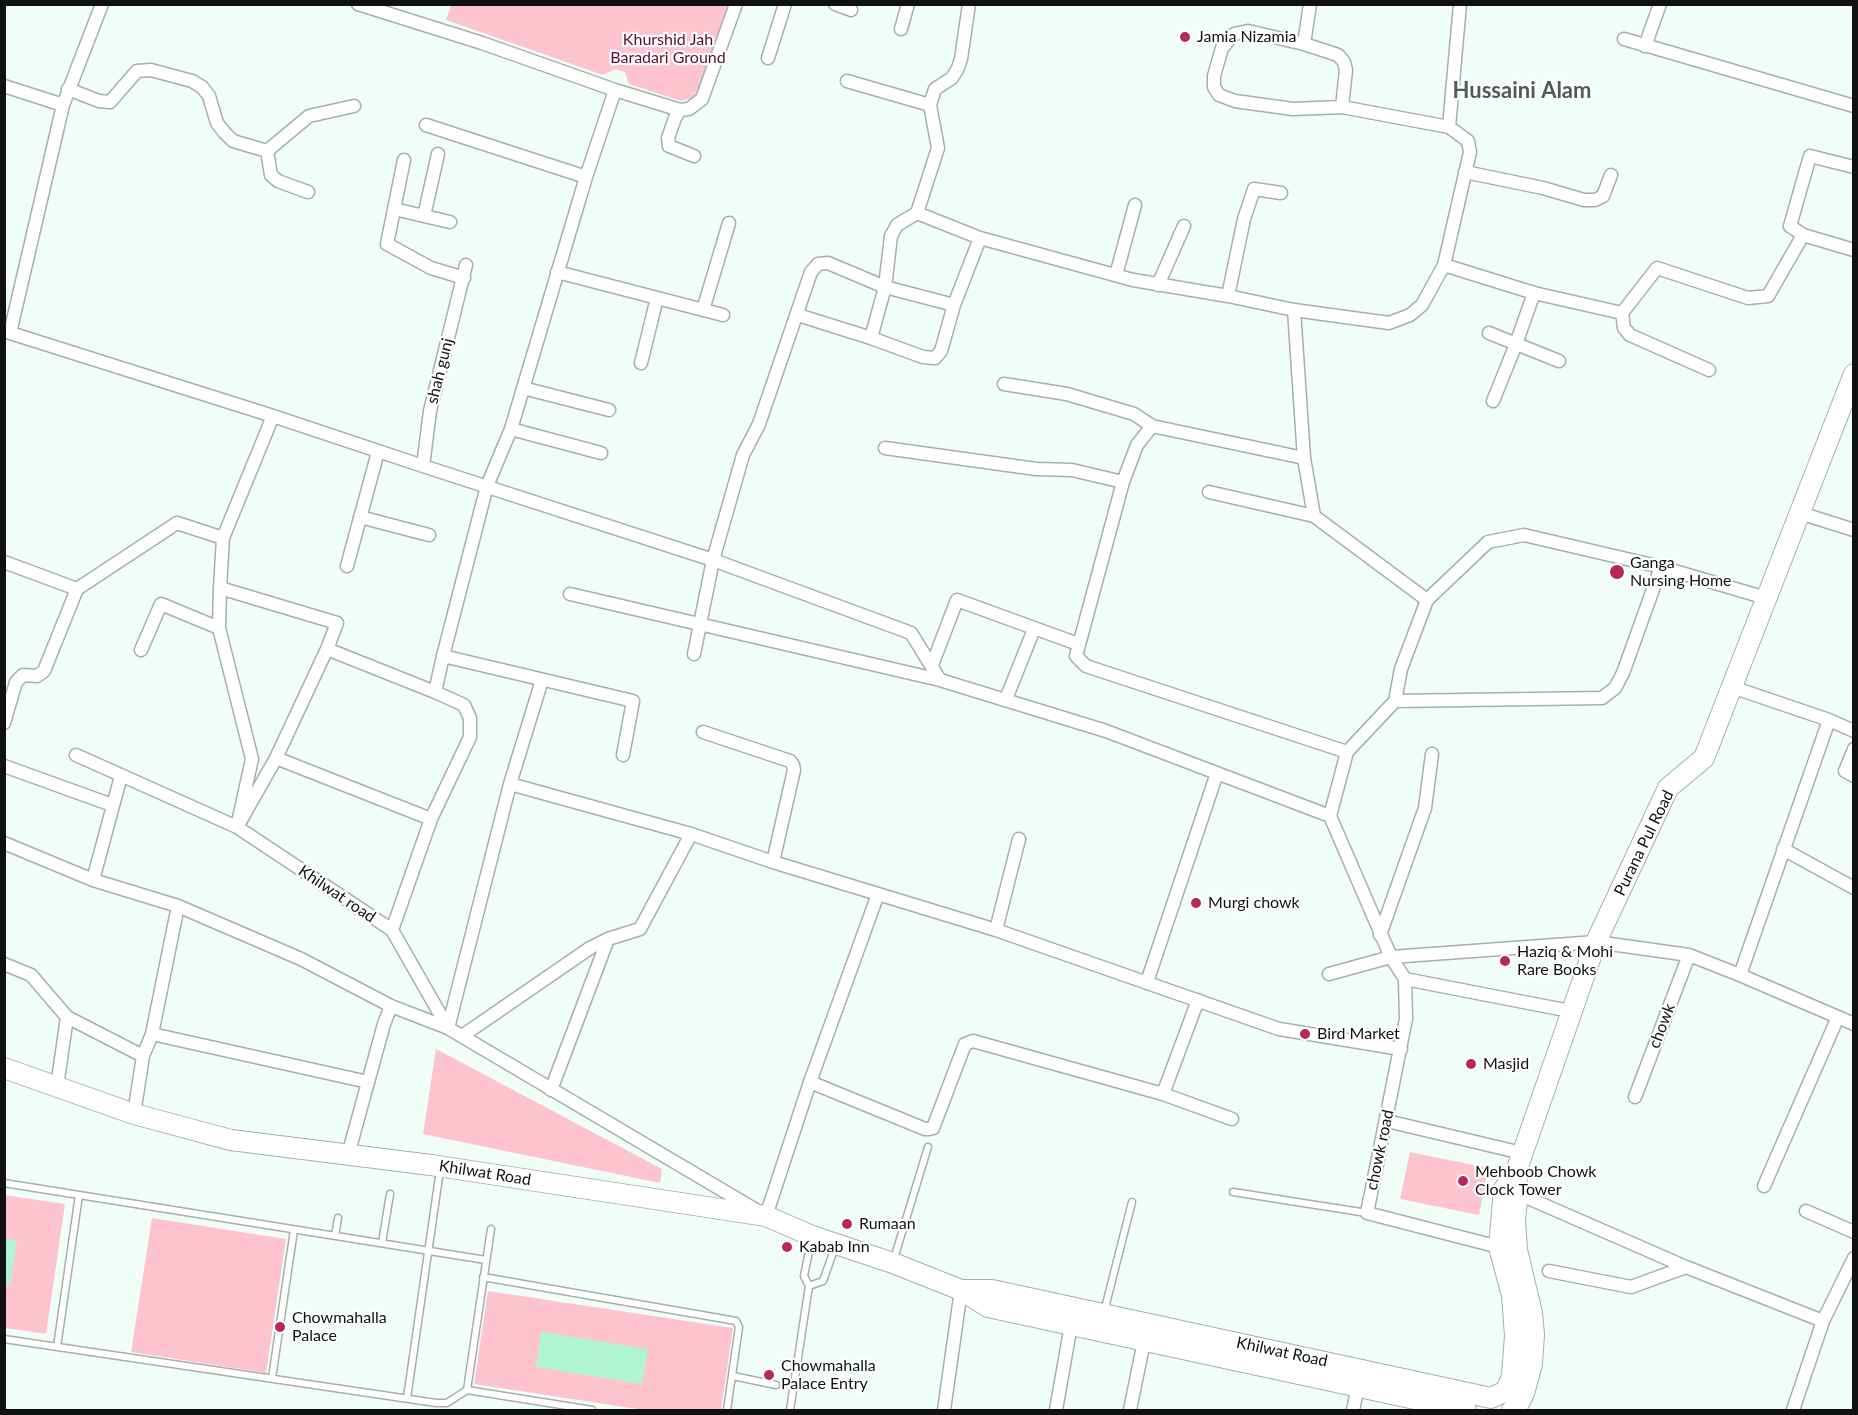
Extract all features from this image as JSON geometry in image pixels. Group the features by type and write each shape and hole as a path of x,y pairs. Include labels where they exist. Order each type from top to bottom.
{"main road":[{"name":"Purana Pul Road","path":"1511,1191 1570,1011 1596,942 1668,788 1704,758 1854,374"},
{"name":"Khilwat Road","path":"4,1068 134,1114 231,1140 441,1167 766,1216 812,1236 893,1263 962,1290 988,1306 1071,1325 1102,1322 1144,1341 1461,1410"},
{"path":"1499,1247 1511,1191"},
{"path":"1511,1191 1517,1250 1532,1314 1534,1334 1532,1364 1524,1393 1514,1410"},
{"name":"Khilwat Road","path":"962,1290 992,1290 1102,1322 1491,1398 1506,1391 1512,1376 1515,1336 1512,1295 1499,1247"}],"street":[{"path":"102,4 63,105 7,332 273,416 713,560 911,633 940,680"},
{"path":"358,4 376,7 615,90 680,110 689,109 702,99 736,4"},
{"path":"768,57 785,4"},
{"path":"835,4 851,10"},
{"path":"901,29 908,4"},
{"path":"871,338 885,287 891,237 897,225 917,213 938,148 930,105 935,89 952,78 958,68 969,4"},
{"path":"1304,44 1310,4"},
{"path":"1449,127 1460,4"},
{"path":"1645,46 1660,4"},
{"path":"917,213 980,238 1133,280 1294,310 1389,323 1410,315 1422,305 1444,266 1470,152 1468,141 1449,127 1342,107 1293,110 1235,101 1219,94 1214,87 1214,76 1222,48 1233,34 1248,31 1304,44 1338,55 1344,62 1346,70 1342,107"},
{"path":"1624,39 1854,106"},
{"path":"68,89 99,101 110,102 137,71 151,70 192,81 202,87 209,96 217,123 233,141 267,151"},
{"path":"847,81 930,105"},
{"path":"4,86 63,105"},
{"path":"435,692 487,486 511,429 586,177 615,90"},
{"path":"267,151 309,116 354,106"},
{"path":"680,110 675,117 668,138 669,146 694,156"},
{"path":"426,125 586,177"},
{"path":"267,151 271,175 278,181 308,192"},
{"path":"424,216 438,154"},
{"path":"1854,167 1810,156 1790,226 1803,235 1854,250"},
{"name":"shah gunj","path":"404,160 387,244 430,268 465,271 430,411 423,466"},
{"path":"1465,172 1543,188 1584,200 1595,200 1603,196 1611,175"},
{"path":"1228,296 1244,219 1254,189 1281,193"},
{"path":"1116,274 1135,205"},
{"path":"394,209 450,222"},
{"path":"703,310 729,223"},
{"path":"1158,285 1184,226"},
{"path":"1708,370 1630,335 1624,328 1622,313 1657,268 1748,298 1768,296 1803,235"},
{"path":"798,315 923,357 935,358 941,351 954,305 980,238"},
{"path":"694,654 713,560 743,454 759,424 812,272 818,264 828,263 885,287 954,305"},
{"path":"1444,266 1534,293 1622,313"},
{"path":"557,272 723,315"},
{"path":"1493,401 1534,293"},
{"path":"641,363 657,298"},
{"path":"1294,310 1304,458 1314,516"},
{"path":"1489,333 1559,361"},
{"path":"1004,384 1067,394 1134,414 1152,426 1304,458"},
{"path":"523,388 609,410"},
{"path":"237,827 252,759 219,628 223,538 273,416"},
{"path":"1152,426 1137,445 1123,482 1076,656 1086,666 1347,752"},
{"path":"511,429 601,453"},
{"path":"885,448 1036,469 1072,470 1123,482"},
{"path":"346,566 378,452"},
{"path":"1209,492 1314,516 1427,600"},
{"path":"1800,513 1854,530"},
{"path":"360,517 429,535"},
{"path":"4,723 16,682 22,675 37,676 44,671 77,589 177,523 223,538"},
{"path":"1570,1011 1405,979 1380,935 1330,816 1347,752 1395,701 1401,669 1427,600 1488,542 1524,535 1661,567 1766,598"},
{"path":"4,562 77,589"},
{"path":"1395,701 1602,698 1615,688 1623,673 1661,567"},
{"path":"220,588 337,622 327,649 276,758 237,827"},
{"path":"570,594 940,680 1006,699 1106,731 1330,816"},
{"path":"932,665 957,600 1078,644"},
{"path":"141,650 161,604 219,628"},
{"path":"1006,699 1034,629"},
{"path":"327,649 464,705 470,718 470,737 431,819 392,930"},
{"path":"443,656 633,701 623,755"},
{"path":"448,1028 510,784 542,680"},
{"path":"1732,687 1829,720 1854,731"},
{"path":"1740,975 1829,720"},
{"path":"703,732 790,760 793,765 794,770 773,862"},
{"path":"1854,748 1845,771 1854,776"},
{"path":"1380,935 1425,808 1432,754"},
{"name":"Khilwat road","path":"76,755 237,827 392,930 448,1028"},
{"path":"276,758 431,819"},
{"path":"4,766 112,805"},
{"path":"1147,982 1217,773"},
{"path":"93,880 121,776"},
{"path":"510,784 691,834 773,862 996,930 1279,1029 1401,1049"},
{"path":"462,1036 590,948 608,939 640,929 691,834"},
{"path":"996,930 1019,839"},
{"path":"4,843 93,880 177,906 301,959 391,1006 448,1028 766,1216 810,1082 878,894"},
{"path":"1783,849 1854,888"},
{"path":"134,1114 143,1056 152,1034 177,906"},
{"path":"551,1090 608,939"},
{"path":"1329,974 1391,957 1596,942 1689,956 1740,975 1854,1024"},
{"name":"chowk","path":"1635,1097 1689,956"},
{"path":"4,964 31,975 67,1017 143,1056"},
{"name":"chowk road","path":"1405,979 1406,1019 1367,1214 1499,1247"},
{"path":"1163,1094 1198,1000"},
{"path":"348,1155 391,1006"},
{"path":"57,1087 67,1017"},
{"path":"1764,1186 1838,1017"},
{"path":"152,1034 368,1082"},
{"path":"810,1082 925,1129 933,1128 964,1044 973,1041 1163,1094 1232,1119"},
{"path":"1387,1120 1522,1153"},
{"path":"1511,1191 1686,1267 1823,1321"},
{"path":"1806,1210 1854,1232"},
{"path":"1793,1410 1823,1321 1854,1258"},
{"path":"1549,1271 1631,1287 1686,1267"},
{"path":"944,1410 962,1290"},
{"path":"1056,1410 1071,1325"},
{"path":"1130,1410 1144,1341"},
{"path":"1353,1410 1358,1386"}],"lane":[{"path":"893,1263 928,1147"},
{"path":"407,1398 441,1167"},
{"path":"4,1183 486,1260"},
{"path":"1233,1192 1367,1214"},
{"path":"382,1243 390,1194"},
{"path":"57,1347 79,1195"},
{"path":"1102,1322 1132,1202"},
{"path":"335,1236 338,1218"},
{"path":"467,1390 491,1229"},
{"path":"272,1378 294,1230"},
{"path":"790,1410 809,1286 804,1276 812,1236"},
{"path":"809,1286 823,1281 836,1244"},
{"path":"483,1277 736,1321 740,1327 727,1410"},
{"path":"4,1339 447,1403 467,1390 592,1410"},
{"path":"732,1376 776,1385"}],"green space":[{"name":"Khurshid Jah Baradari Ground","path":"451,5 732,5 702,87 693,98 681,101 629,84 625,72 616,69 603,75 446,20"},
{"path":"436,1049 662,1169 660,1183 423,1134"},
{"path":"1410,1152 1488,1168 1479,1215 1400,1199"},
{"path":"4,1195 65,1204 46,1334 5,1328"},
{"path":"152,1218 286,1239 266,1373 131,1352"},
{"path":"488,1291 733,1328 721,1410 644,1410 474,1384"}],"shaded area":[{"path":"5,1238 17,1240 10,1285 5,1285"},
{"path":"541,1332 648,1349 642,1384 536,1367"}],"place":[{"name":"Jamia Nizamia","path":"1185,37"},
{"name":"Ganga Nursing Home","path":"1617,572"},
{"name":"Murgi chowk","path":"1196,903"},
{"name":"Haziq & Mohi Rare Books","path":"1505,961"},
{"name":"Bird Market","path":"1305,1034"},
{"name":"Masjid","path":"1471,1064"},
{"name":"Mehboob Chowk Clock Tower","path":"1463,1181"},
{"name":"Rumaan","path":"847,1224"},
{"name":"Kabab Inn","path":"787,1247"},
{"name":"Chowmahalla Palace","path":"280,1327"},
{"name":"Chowmahalla Palace Entry","path":"769,1375"}],"district":[{"name":"Hussaini Alam","path":"1522,91"}]}
